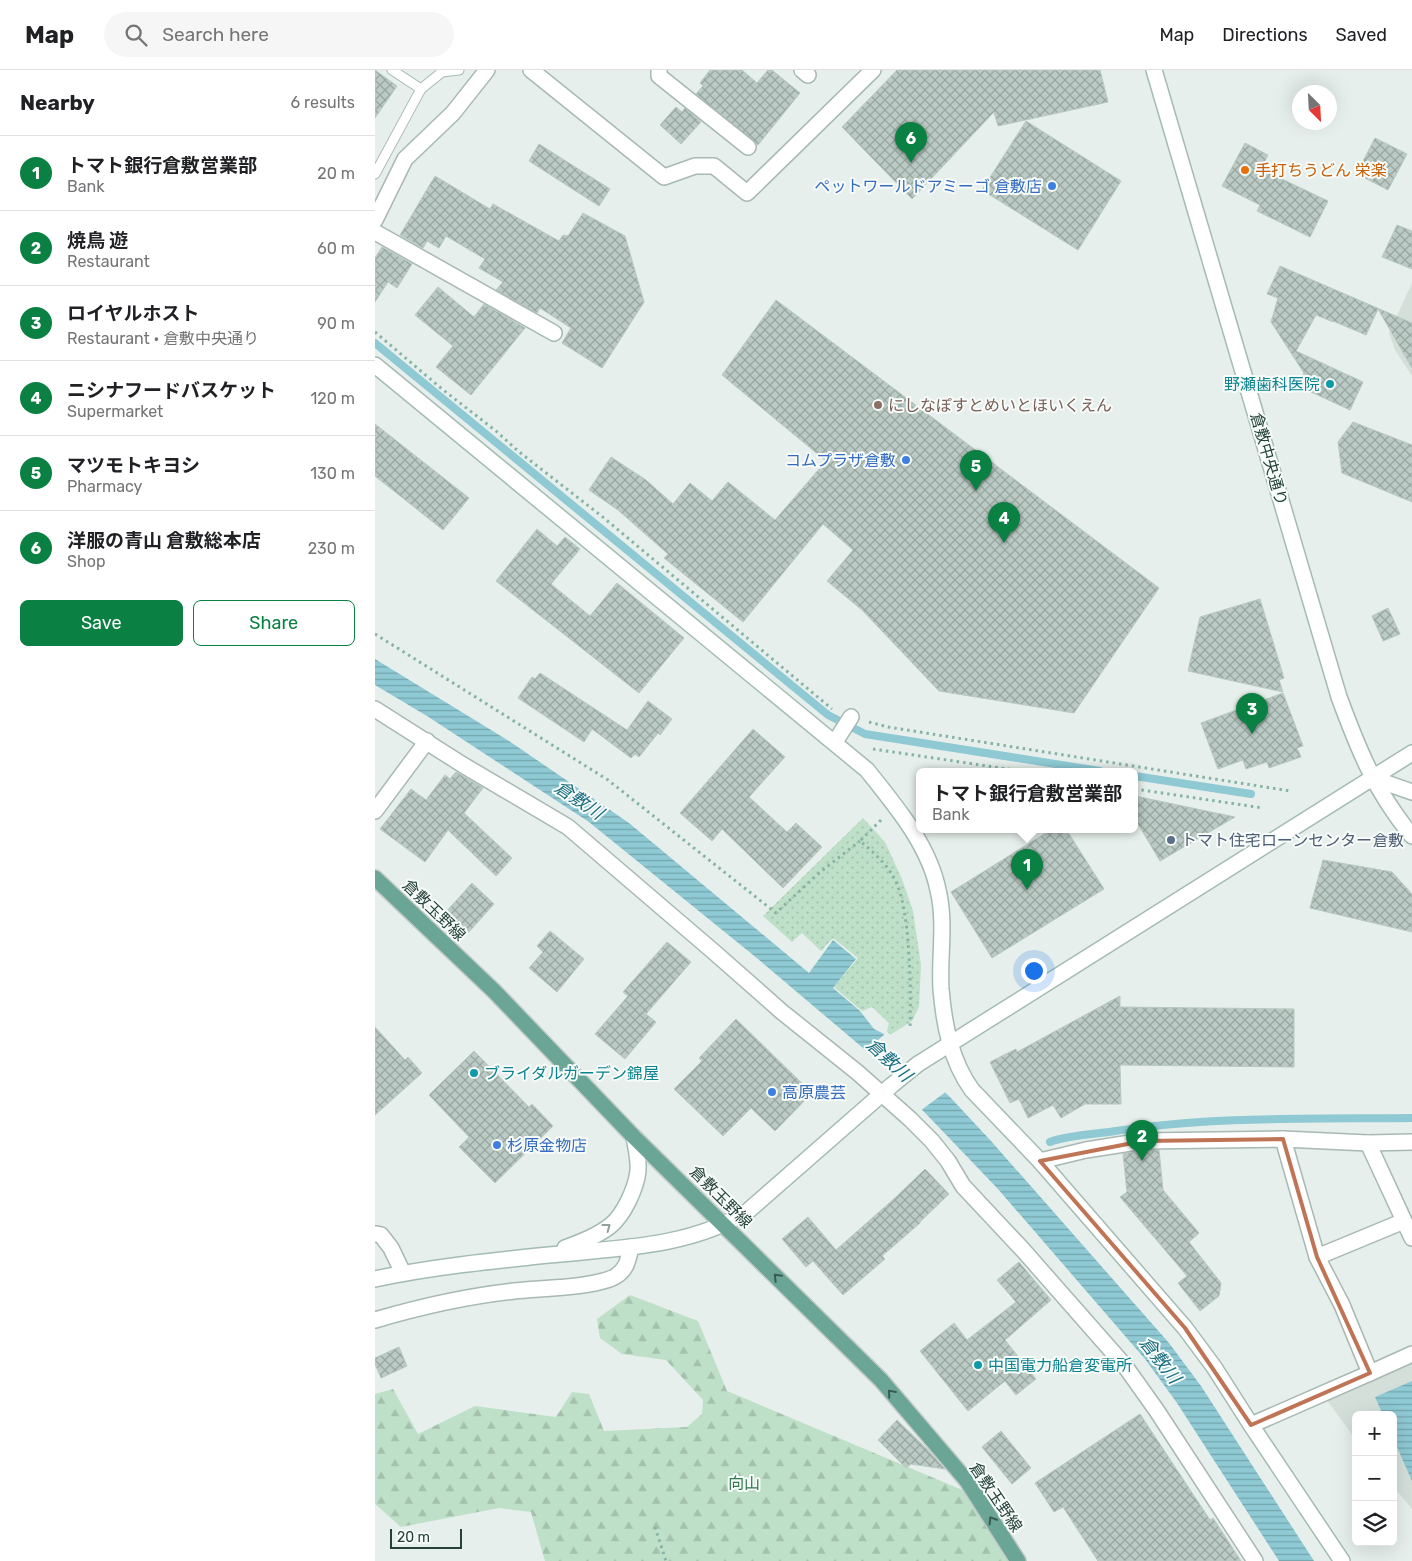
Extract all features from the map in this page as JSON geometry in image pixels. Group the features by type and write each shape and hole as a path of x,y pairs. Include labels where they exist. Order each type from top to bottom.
{"main road":[{"name":"倉敷玉野線","path":"375,878 494,991 634,1137 881,1380 967,1481 1018,1561"}],"street":[{"path":"375,220 405,159 453,113 487,70"},
{"path":"531,70 664,177 695,166 715,166 747,193 873,70"},
{"path":"659,70 659,76 749,147"},
{"name":"倉敷中央通り","path":"1154,70 1339,697 1359,752 1372,778 1412,836"},
{"path":"375,232 554,333"},
{"path":"375,365 839,741 867,770 913,834 933,872 939,890 943,917 941,989 949,1044 963,1078 972,1090 1040,1161 1185,1328 1214,1366 1251,1426 1342,1561"},
{"path":"375,709 463,765 568,827 782,1012 887,1090 948,1161 963,1186 1023,1250 1125,1366 1255,1561"},
{"path":"839,741 850,718"},
{"path":"375,811 427,741"},
{"path":"375,1279 403,1273 631,1247 695,1235 725,1225 749,1211 918,1064 1412,752"},
{"path":"1372,778 1412,792"},
{"path":"548,1255 588,1240 612,1225 634,1188 638,1170 634,1137"},
{"path":"1040,1161 1086,1150 1143,1140 1283,1139 1368,1143 1412,1142"},
{"path":"1283,1139 1317,1257 1342,1305 1370,1373"},
{"path":"1368,1143 1412,1238"},
{"path":"1317,1257 1404,1221"},
{"path":"375,1234 381,1235 391,1248 403,1273"},
{"path":"375,1320 461,1300 513,1291 571,1286 614,1278 625,1269 631,1247"},
{"path":"1251,1426 1412,1354"}],"lane":[{"path":"392,70 421,89"},
{"path":"375,174 421,89 442,71 459,70"}],"path":[{"path":"375,332 518,451 604,518 833,709 850,718 888,727 1290,791"},
{"path":"375,634 609,780 776,913 819,873 860,841 881,820"},
{"path":"839,741 1002,768"},
{"path":"1138,789 1263,808"},
{"path":"860,841 880,858 895,878 902,901 909,970 910,1029"},
{"path":"655,1527 666,1561"}],"highlighted area":[{"path":"1283,1139 1317,1257 1370,1373 1251,1425 1185,1328 1040,1161 1143,1141"}],"shaded area":[{"path":"1412,283 1412,376 1395,350 1389,333"},
{"path":"1412,1362 1412,1509 1397,1491 1397,1411 1352,1411 1352,1435 1326,1399"}],"green space":[{"path":"863,818 885,842 902,879 913,911 921,965 919,1007 912,1021 890,1035 887,1031 889,1023 872,1007 862,1011 834,987 858,958 833,938 821,951 802,933 792,942 763,916"},
{"name":"向山","path":"630,1295 698,1321 727,1391 979,1497 1012,1561 545,1561 531,1512 499,1508 401,1527 375,1504 375,1394 393,1389 418,1434 475,1406 556,1417 572,1392 589,1394 604,1431 687,1427 702,1414 703,1400 666,1360 622,1354 600,1338 597,1319"}],"water":[{"name":"倉敷川","path":"375,659 509,741 629,823 809,973 833,940 856,959 833,988 860,1011 874,1029 884,1034 950,1097 1169,1343 1201,1386 1314,1561 1279,1561 1177,1403 1145,1359 998,1189 863,1048 758,959 589,822 427,716 375,685"},
{"path":"1412,1381 1412,1481 1397,1447 1397,1411 1381,1411 1375,1397"}],"pier":[{"path":"886,1033 947,1091 920,1111 864,1052"}],"building":[{"path":"375,70 397,86 375,118"},
{"path":"710,70 742,70 757,83 768,70 772,70 800,93 758,145 696,94 703,86 700,83"},
{"path":"897,70 1100,70 1108,102 998,126 994,112 912,199 842,127"},
{"path":"676,107 682,112 685,108 701,122 681,144 660,125"},
{"name":"ペットワールドアミーゴ 倉敷店","path":"1026,121 1121,181 1078,250 982,190"},
{"path":"1375,138 1407,154 1388,190 1363,177 1368,166 1362,163"},
{"path":"1245,143 1268,155 1261,169 1328,201 1310,237 1257,211 1260,205 1222,186"},
{"path":"539,144 610,189 599,206 529,161"},
{"path":"435,176 490,209 493,204 559,241 563,235 568,236 583,213 625,236 644,302 602,368 562,343 571,328 540,308 537,313 496,290 503,282 479,268 485,259 446,236 439,248 427,241 423,248 400,235"},
{"path":"1397,225 1412,231 1412,269 1382,257"},
{"path":"382,247 412,264 397,288 388,282 375,302 375,258"},
{"path":"1280,266 1412,323 1412,368 1378,309 1366,335 1316,315 1296,351 1363,382 1350,410 1298,386 1304,373 1271,322 1278,298 1267,294"},
{"path":"438,287 474,317 484,304 525,328 471,395 436,367 453,346 415,315"},
{"name":"コムプラザ倉敷","path":"776,300 1159,588 1074,713 939,691 862,610 827,581 853,550 823,524 743,622 664,558 668,554 618,510 589,490 611,457 646,480 673,504 690,483 712,501 728,482 775,520 826,461 722,375"},
{"path":"1353,422 1412,445 1412,502 1342,473 1338,442"},
{"path":"375,424 469,498 443,530 375,476"},
{"path":"537,529 557,546 565,537 580,549 551,584 590,616 617,583 684,638 639,693 496,581"},
{"path":"1260,599 1284,678 1279,680 1283,692 1188,671 1200,617"},
{"path":"1388,608 1400,634 1383,641 1372,616"},
{"path":"540,673 627,730 648,701 672,719 639,757 635,754 631,758 592,729 584,742 518,698 532,677 535,679"},
{"path":"1283,693 1303,746 1297,748 1301,757 1269,768 1267,762 1246,769 1243,760 1218,769 1201,723"},
{"path":"753,729 785,757 749,797 787,832 796,823 822,847 783,888 722,829 712,841 680,813"},
{"path":"456,772 483,788 464,813 512,858 496,876 448,830 425,862 380,829 411,789 426,800 445,775 450,779"},
{"name":"トマト住宅ローンセンター倉敷","path":"1138,797 1235,817 1160,861 1138,824"},
{"path":"1046,833 1069,833 1104,889 992,958 951,892"},
{"path":"1323,860 1392,872 1412,894 1412,932 1310,908"},
{"path":"472,883 494,904 468,933 445,913"},
{"path":"550,931 584,959 557,992 529,968 543,952 537,946"},
{"path":"667,942 691,962 646,1014 656,1022 625,1059 595,1034 628,996 623,992"},
{"path":"1120,996 1120,1007 1294,1009 1294,1067 1120,1065 1121,1104 1085,1104 1061,1118 1053,1105 1028,1118 1019,1099 1010,1103 990,1062 1016,1049 1017,1052"},
{"path":"736,1019 812,1093 775,1131 751,1108 723,1136 674,1089 702,1061 699,1058"},
{"path":"375,1027 405,1060 408,1057 422,1073 375,1115"},
{"path":"474,1051 529,1107 532,1104 553,1126 495,1183 459,1147 469,1137 429,1095"},
{"path":"1144,1150 1159,1150 1163,1190 1199,1233 1189,1242 1221,1283 1219,1296 1200,1311 1178,1283 1187,1276 1120,1197 1127,1192 1123,1154"},
{"path":"925,1169 949,1194 920,1223 882,1256 885,1259 843,1295 813,1261 806,1267 782,1239 808,1217 836,1250"},
{"name":"中国電力船倉変電所","path":"1019,1262 1051,1300 1005,1340 1036,1379 1016,1395 1005,1381 968,1411 920,1351 954,1323 967,1340 1016,1302 997,1280"},
{"path":"399,1347 407,1366 381,1378 375,1364 375,1358"},
{"path":"1140,1414 1210,1520 1213,1518 1241,1561 1098,1561 1063,1507 1054,1512 1035,1483"},
{"path":"897,1420 945,1469 911,1464 906,1468 878,1440"},
{"path":"1001,1431 1031,1468 1012,1484 982,1447"}],"waterway":[{"path":"375,343 828,715 865,734 1081,768"},
{"path":"1138,776 1251,794"},
{"path":"1050,1142 1063,1138 1184,1123 1260,1119 1412,1118"}],"place":[{"name":"洋服の青山 倉敷総本店","path":"911,163"},
{"name":"手打ちうどん 栄楽","path":"1245,170"},
{"name":"ペットワールドアミーゴ 倉敷店","path":"1052,186"},
{"name":"野瀬歯科医院","path":"1330,384"},
{"name":"にしなぽすとめいとほいくえん","path":"878,405"},
{"name":"コムプラザ倉敷","path":"906,460"},
{"name":"マツモトキヨシ","path":"976,491"},
{"name":"ニシナフードバスケット","path":"1004,543"},
{"name":"ロイヤルホスト","path":"1252,734"},
{"name":"トマト住宅ローンセンター倉敷","path":"1171,840"},
{"name":"トマト銀行倉敷営業部","path":"1027,890"},
{"name":"ブライダルガーデン錦屋","path":"474,1073"},
{"name":"高原農芸","path":"772,1092"},
{"name":"杉原金物店","path":"497,1145"},
{"name":"焼鳥 遊","path":"1142,1161"},
{"name":"中国電力船倉変電所","path":"978,1365"}]}
